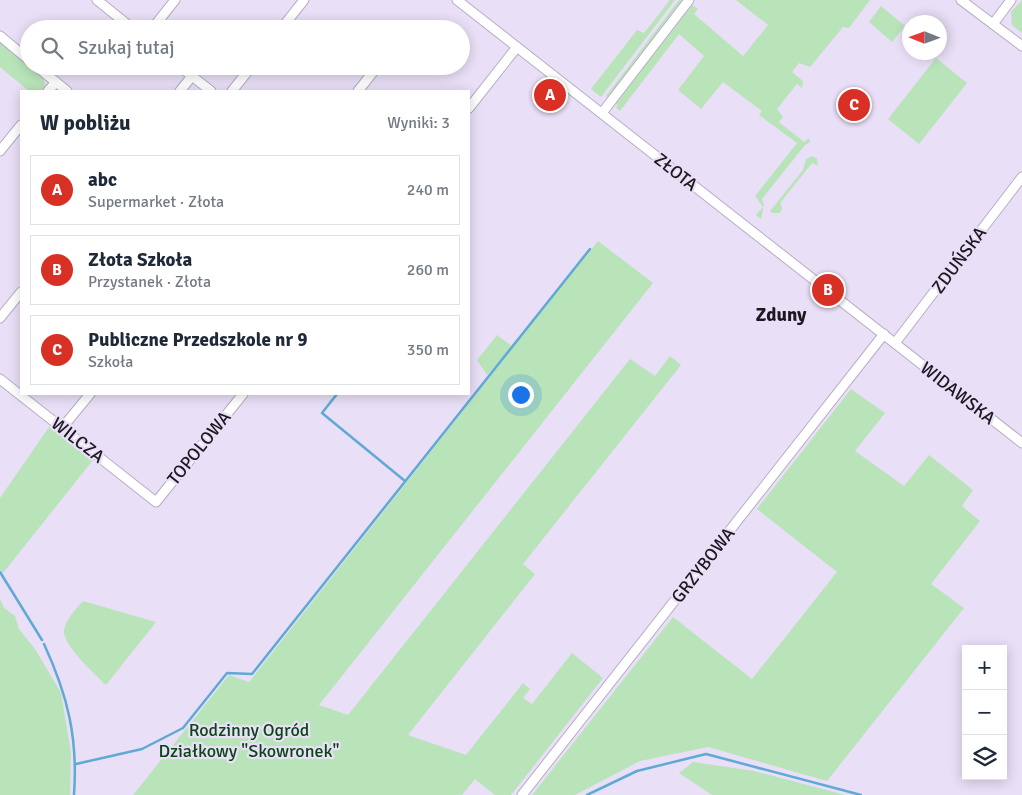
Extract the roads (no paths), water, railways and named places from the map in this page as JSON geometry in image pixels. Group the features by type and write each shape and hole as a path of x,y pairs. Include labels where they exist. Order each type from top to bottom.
{"street":[{"path":"97,0 122,20"},
{"path":"159,20 174,0"},
{"path":"288,20 304,0"},
{"name":"ZŁOTA","path":"458,0 895,343"},
{"path":"602,114 689,0"},
{"path":"961,0 1022,46"},
{"path":"993,24 1011,0"},
{"path":"0,36 20,53"},
{"path":"470,107 517,47"},
{"path":"47,75 66,90"},
{"path":"233,90 245,75"},
{"path":"359,90 371,75"},
{"path":"181,90 192,76 210,90"},
{"path":"49,90 56,82"},
{"path":"0,152 20,126"},
{"name":"ZDUŃSKA","path":"895,343 1022,177"},
{"path":"0,318 20,293"},
{"name":"GRZYBOWA","path":"522,795 884,334"},
{"name":"WIDAWSKA","path":"895,343 1022,443"},
{"name":"WILCZA","path":"0,380 156,502"},
{"path":"62,428 89,395"},
{"name":"TOPOLOWA","path":"156,502 242,395"}],"waterway":[{"path":"76,764 142,749 183,728 227,673 252,674 590,249"},
{"path":"336,395 322,413 405,481"},
{"path":"0,572 42,640"},
{"path":"44,644 59,682 70,718 75,774 74,795"},
{"path":"587,795 637,771 706,754 861,795"}],"place":[{"name":"abc","path":"550,95"},
{"name":"Publiczne Przedszkole nr 9","path":"854,105"},
{"name":"Złota Szkoła","path":"828,290"}],"district":[{"name":"Zduny","path":"781,315"}],"park label":[{"name":"Rodzinny Ogród Działkowy \"Skowronek\"","path":"249,740"}]}
